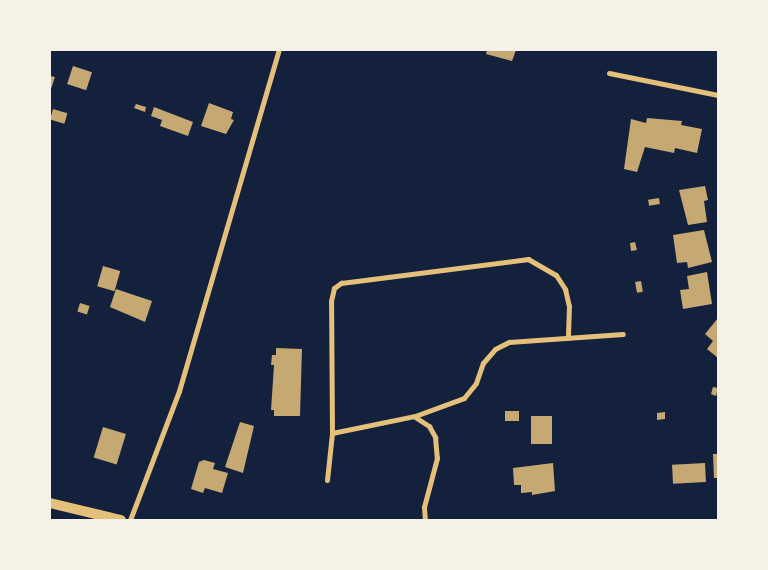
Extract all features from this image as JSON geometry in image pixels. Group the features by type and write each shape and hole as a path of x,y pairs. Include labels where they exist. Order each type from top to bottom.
{"main road":[{"path":"50,503 121,520"}],"street":[{"path":"130,520 179,390 279,50"},
{"path":"609,73 718,95"},
{"path":"327,480 332,433 331,301 334,288 341,282 528,259 556,275 565,289 569,306 568,338"},
{"path":"332,433 415,416 464,398 476,383 483,363 495,349 509,342 623,334"},
{"path":"415,416 429,426 435,437 437,458 424,507 425,520"}],"building":[{"path":"487,50 516,50 512,61 486,54"},
{"path":"73,66 92,72 86,90 67,84"},
{"path":"50,76 55,77 50,92"},
{"path":"209,103 233,112 231,119 234,120 226,134 201,126"},
{"path":"136,104 146,107 145,112 134,108"},
{"path":"154,107 193,122 188,136 160,126 162,120 151,116"},
{"path":"53,109 67,113 64,124 50,120"},
{"path":"647,118 682,121 681,125 702,129 697,153 675,148 674,153 645,147 637,172 624,169 631,119 646,123"},
{"path":"705,186 708,200 704,201 707,222 688,225 679,190"},
{"path":"659,198 660,204 649,206 648,200"},
{"path":"704,230 712,262 688,268 687,262 677,263 673,235"},
{"path":"635,242 637,250 631,251 630,243"},
{"path":"103,266 120,271 115,291 97,286"},
{"path":"707,272 712,304 683,309 680,290 689,289 687,276"},
{"path":"641,281 643,292 637,293 635,282"},
{"path":"116,289 152,301 145,322 110,307"},
{"path":"80,303 90,306 87,315 77,312"},
{"path":"718,318 718,358 707,349 713,341 705,334"},
{"path":"276,348 302,349 300,416 274,416 274,410 271,410 274,365 271,365 272,355 276,355"},
{"path":"713,387 718,388 716,396 711,394"},
{"path":"505,411 519,411 519,421 505,421"},
{"path":"665,412 665,419 657,420 657,413"},
{"path":"531,416 552,416 552,444 531,444"},
{"path":"240,422 254,426 243,473 225,467"},
{"path":"103,427 126,434 117,465 94,458"},
{"path":"713,454 718,454 718,478 714,478"},
{"path":"204,460 215,463 213,469 228,473 222,493 205,488 203,493 191,489 199,462"},
{"path":"553,463 555,491 532,495 532,492 521,493 521,485 514,485 513,468"},
{"path":"705,463 706,482 673,484 672,465"}]}
